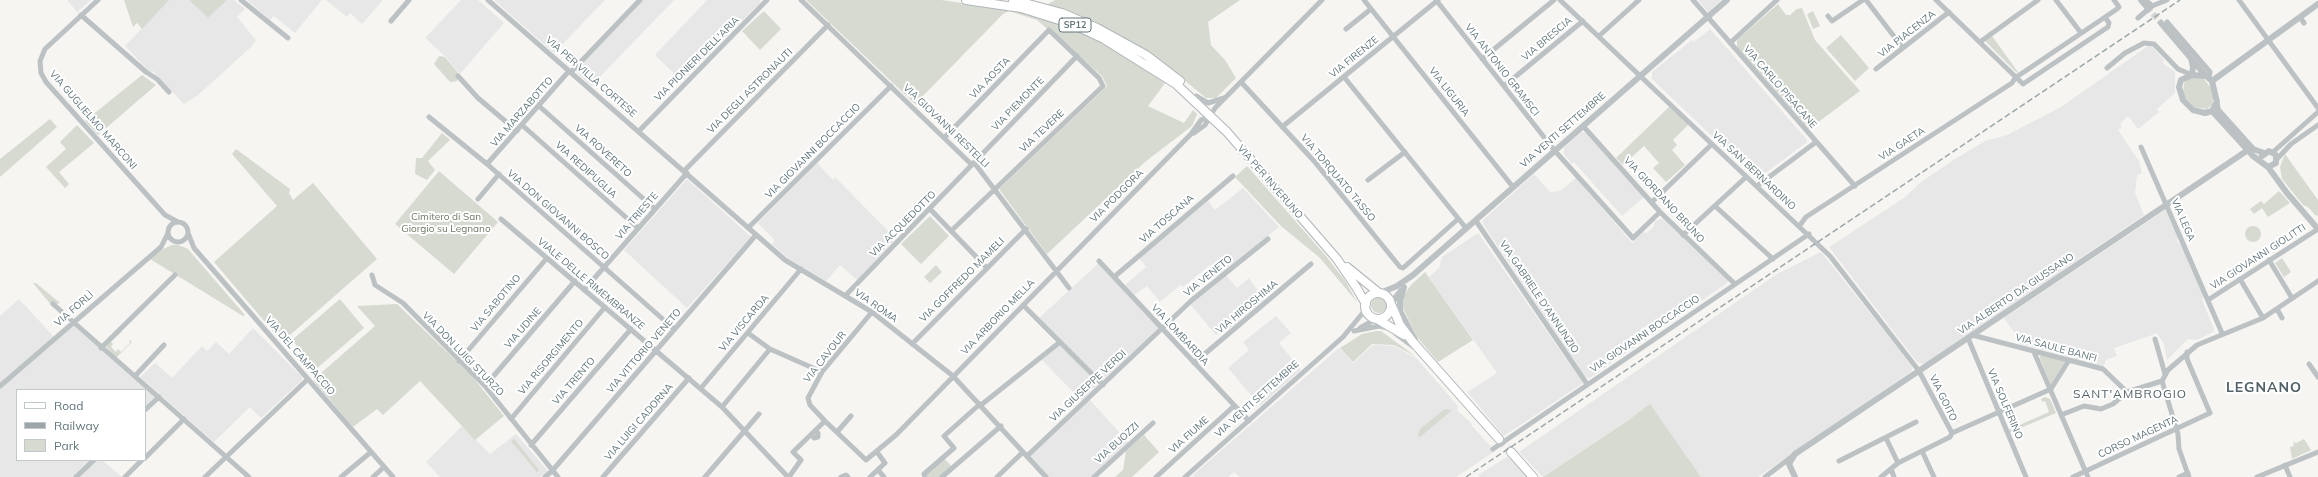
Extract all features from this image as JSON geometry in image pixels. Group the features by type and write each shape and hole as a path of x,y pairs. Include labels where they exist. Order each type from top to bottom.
{"main road":[{"name":"VIA PER INVERUNO","path":"966,0 1021,8 1072,24 1104,39 1176,84 1210,115 1337,259 1356,287 1366,306"},
{"name":"VIA PER INVERUNO","path":"1013,0 1074,18 1118,38 1155,61 1196,96 1201,106"},
{"name":"VIA PER INVERUNO","path":"1337,259 1380,293"},
{"path":"1412,341 1397,329 1369,315 1366,306 1371,296 1380,293 1387,295 1400,324 1412,341 1499,439"},
{"path":"1377,319 1384,316 1392,304"},
{"path":"1511,452 1533,477"}],"street":[{"name":"VIA GUGLIELMO MARCONI","path":"98,0 45,49 40,61 41,73 46,82 164,215 178,222"},
{"path":"241,0 288,38"},
{"path":"391,21 410,0"},
{"name":"VIA PER VILLA CORTESE","path":"488,0 684,170"},
{"name":"VIA MARZABOTTO","path":"488,164 570,71 640,0"},
{"name":"VIA PIONIERI DELL'ARIA","path":"639,131 766,0"},
{"name":"VIA GIOVANNI RESTELLI","path":"801,0 944,138 976,165 995,188 1069,288"},
{"name":"VIA PODGORA","path":"1056,271 1191,134 1201,120 1210,115 1322,0"},
{"name":"VIA LIGURIA","path":"1364,0 1514,187"},
{"name":"VIA ANTONIO GRAMSCI","path":"1437,0 1555,151 1633,238 1660,212"},
{"name":"VIA FIRENZE","path":"1282,127 1437,0"},
{"path":"1482,59 1554,0"},
{"name":"VIA SAN BERNARDINO","path":"1560,0 1641,75 1746,177 1800,225 1830,256 1919,371"},
{"path":"1599,36 1639,0"},
{"name":"VIA CARLO PISACANE","path":"1693,0 1855,186"},
{"name":"VIA VENTI SETTEMBRE","path":"1380,293 1397,286 1413,275 1727,0"},
{"path":"1730,43 1777,0"},
{"path":"1828,16 1832,21 1863,0"},
{"path":"1866,0 1903,48"},
{"path":"1936,0 2015,78 2023,84 2108,26 2109,23 2105,17"},
{"path":"1941,5 1947,0"},
{"path":"1980,42 2038,0"},
{"path":"2056,0 2081,34"},
{"name":"VIA GAETA","path":"1800,225 1806,217 2012,83 2015,78 2119,7 2114,0"},
{"path":"2141,0 2148,4 2167,0"},
{"path":"2239,0 2318,108"},
{"path":"2138,18 2148,4"},
{"path":"2142,44 2127,56 2107,68 2125,53 2142,44 2149,43 2155,45 2178,69 2192,75 2209,78 2302,20 2318,4"},
{"path":"1346,28 1371,9"},
{"name":"VIA PIACENZA","path":"1876,69 1949,12"},
{"path":"81,15 157,79 169,92"},
{"name":"VIA BRESCIA","path":"1504,86 1583,21"},
{"path":"2164,23 2210,72 2209,78"},
{"path":"2164,23 2191,58 2209,78 2217,97 2218,110 2253,149 2264,152 2273,152 2318,112"},
{"name":"VIA DEGLI ASTRONAUTI","path":"684,170 828,25"},
{"name":"VIA AOSTA","path":"944,138 1049,30 1076,56"},
{"path":"2066,44 2068,48 2067,54"},
{"name":"VIA TEVERE","path":"951,231 1103,86 1099,78 1076,56"},
{"name":"VIA PIEMONTE","path":"973,164 1076,56"},
{"path":"2191,58 2193,67 2192,75"},
{"path":"2178,69 2181,80 2179,87 2183,100 2193,110 2205,113 2212,111 2217,105"},
{"path":"2181,80 2192,75"},
{"path":"458,76 478,98 517,131"},
{"path":"1344,77 1466,228"},
{"name":"VIA TORQUATO TASSO","path":"1241,82 1314,161 1400,268 1403,268 1458,218"},
{"name":"VIA GIOVANNI BOCCACCIO","path":"748,228 891,86"},
{"path":"1196,96 1208,103 1214,103 1228,95"},
{"name":"VIA ROVERETO","path":"539,106 655,209"},
{"path":"2212,111 2248,150 2262,161 2273,163"},
{"name":"VIA DON GIOVANNI BOSCO","path":"429,117 488,164 674,329"},
{"path":"2273,163 2291,144 2318,125"},
{"name":"VIA REDIPUGLIA","path":"522,126 638,228"},
{"name":"VIA GIORDANO BRUNO","path":"1583,126 1660,212 1735,284"},
{"path":"1757,186 1816,142"},
{"path":"1652,202 1712,144"},
{"name":"VIA LEGA","path":"2141,147 2222,333"},
{"name":"VIA ALBERTO DA GIUSSANO","path":"1765,477 1795,454 2248,150"},
{"path":"1368,180 1405,152"},
{"path":"2262,161 2264,152"},
{"path":"2273,152 2273,163 2277,179 2318,229"},
{"name":"VIA ACQUEDOTTO","path":"845,296 973,164"},
{"name":"VIA TRIESTE","path":"584,290 655,209 684,170"},
{"name":"VIA ROMA","path":"684,170 785,260 872,312 953,376 1001,426 1046,477"},
{"path":"478,199 499,174"},
{"name":"VIA TOSCANA","path":"1114,277 1233,176"},
{"path":"1683,235 1746,177"},
{"path":"1715,206 1773,259"},
{"path":"930,209 987,268"},
{"name":"VIA GUGLIELMO MARCONI","path":"164,215 168,231"},
{"name":"VIALE DELLE RIMEMBRANZE","path":"501,219 701,388 722,407 789,477"},
{"name":"VIA GABRIELE D'ANNUNZIO","path":"1476,221 1587,384"},
{"path":"178,222 186,226 188,233 185,239 178,242 170,239 168,231 172,224 178,222"},
{"name":"VIA GOFFREDO MAMELI","path":"912,344 1026,229"},
{"name":"VIA GIOVANNI GIOLITTI","path":"2208,300 2318,229"},
{"name":"VIA FORLÌ","path":"161,247 168,231"},
{"name":"VIA DEL CAMPACCIO","path":"188,233 194,248 393,477"},
{"name":"VIA GIOVANNI BOCCACCIO","path":"1493,449 1808,234"},
{"name":"VIA VITTORIO VENETO","path":"545,477 552,471 756,235"},
{"name":"VIA VENETO","path":"1162,329 1192,300 1268,239"},
{"name":"VIA FORLÌ","path":"0,386 161,247 178,242"},
{"name":"VIA DEL CAMPACCIO","path":"178,242 194,248"},
{"name":"VIA SABOTINO","path":"460,361 547,258"},
{"path":"2269,260 2292,298"},
{"name":"VIA LOMBARDIA","path":"1099,261 1249,421"},
{"name":"VIA HIROSHIMA","path":"1194,363 1311,264"},
{"name":"VIA VISCARDA","path":"701,388 801,269"},
{"name":"VIA ARBORIO MELLA","path":"866,460 953,376 1056,271"},
{"path":"101,348 175,275"},
{"name":"VIA DON LUIGI STURZO","path":"372,275 375,285 403,303 485,386 558,477"},
{"name":"VIA VENTI SETTEMBRE","path":"1392,304 1413,275"},
{"path":"2240,279 2263,318"},
{"name":"VIA UDINE","path":"485,386 575,281"},
{"path":"2179,477 2189,475 2179,449 2176,430 2162,381 2165,374 2186,352 2205,340 2263,318 2318,281"},
{"path":"1404,287 1400,300 1400,311 1423,353"},
{"path":"53,304 101,348 135,376 249,477"},
{"path":"1023,304 1103,385"},
{"name":"VIA VENTI SETTEMBRE","path":"1185,477 1343,337 1366,306"},
{"name":"VIA RISORGIMENTO","path":"511,419 605,307"},
{"path":"2277,309 2282,318"},
{"name":"VIA CAVOUR","path":"866,460 810,405 808,398 822,372 872,312"},
{"name":"VIA VENTI SETTEMBRE","path":"1343,337 1377,319"},
{"path":"1354,331 1378,326 1385,327 1423,353"},
{"name":"VIA TRENTO","path":"531,445 631,329"},
{"name":"VIA GIUSEPPE VERDI","path":"997,477 1103,385 1162,329"},
{"path":"748,333 770,349 822,372"},
{"name":"VIA SAULE BANFI","path":"1970,337 2103,369 2127,392"},
{"name":"VIA SOLFERINO","path":"1970,337 1998,413 2026,477"},
{"path":"2155,339 2165,374"},
{"path":"926,477 924,474 954,448 944,436 980,405 1060,342"},
{"path":"135,376 164,345"},
{"path":"722,407 770,349"},
{"path":"2034,352 2087,474"},
{"name":"CORSO MAGENTA","path":"2074,477 2087,474 2210,413 2187,359 2186,352"},
{"path":"1881,477 1898,463 1950,437 1952,433 2051,390 2069,360"},
{"path":"2309,364 2318,377"},
{"name":"VIA GOITO","path":"1919,371 1948,430 1952,433"},
{"name":"VIA LUIGI CADORNA","path":"603,477 689,378"},
{"path":"204,477 308,379"},
{"path":"2061,415 2084,406 2101,409 2113,404 2127,392 2162,381"},
{"path":"146,409 159,397"},
{"name":"VIA FIUME","path":"1156,477 1234,406"},
{"path":"705,477 759,414"},
{"path":"837,432 851,416"},
{"path":"146,457 184,419"},
{"path":"789,477 801,460 793,452 825,421"},
{"path":"1839,461 1916,422"},
{"name":"VIA BUOZZI","path":"1094,477 1153,423"},
{"path":"942,477 1001,426"},
{"path":"1886,438 1898,463"},
{"path":"1922,450 1934,477"},
{"path":"341,477 371,452"},
{"path":"870,477 885,462 876,452"},
{"path":"2257,477 2318,452"},
{"path":"1791,471 1790,462 1795,454"},
{"path":"76,477 93,461"},
{"path":"125,477 141,461"},
{"path":"2285,465 2290,477"},
{"path":"1776,468 1784,466 1791,471 1795,477"},
{"path":"373,477 384,467"},
{"path":"1891,469 1894,477"},
{"path":"878,470 884,477"}],"shaded area":[{"path":"67,0 91,0 77,12"},
{"path":"169,0 189,0 208,18 227,0 234,0 245,9 237,17 256,40 251,47 197,96 184,104 153,71 150,72 125,46"},
{"path":"247,0 322,0 295,33 274,16 270,20"},
{"path":"326,0 383,0 362,24 350,13 347,17"},
{"path":"461,0 478,0 504,23 460,74 447,58 425,38"},
{"path":"494,0 605,0 554,53"},
{"path":"636,0 674,0 591,86 572,68"},
{"path":"707,0 760,0 761,2 683,80 681,80 655,55"},
{"path":"1698,0 1721,0 1708,12"},
{"path":"1710,29 1807,140 1807,142 1759,178 1755,177 1652,79 1652,72 1692,40 1694,42"},
{"path":"2148,46 2153,47 2164,60 2163,63 2175,72 2175,93 2157,109 2159,112 2138,129 2128,116 2120,124 2122,127 2118,130 2139,161 2142,173 2137,175 2135,193 2144,215 1924,364 1917,362 1829,247 1904,198 1921,182 1955,159 1985,141 2007,135 2061,107"},
{"path":"1581,132 1586,133 1644,197 1622,216 1574,162 1572,164 1564,154 1564,148"},
{"path":"817,163 833,180 835,177 896,239 857,280 840,265 826,281 789,259 772,244 775,240 758,223"},
{"path":"1534,174 1550,192 1560,191 1576,178 1632,243 1643,232 1647,233 1654,226 1655,221 1663,218 1728,280 1727,283 1590,378 1585,377 1483,224 1483,220"},
{"path":"687,179 751,237 687,308 624,250"},
{"path":"1243,188 1279,227 1219,276 1210,265 1183,287 1180,285 1160,302 1147,286 1134,295 1125,285 1146,267 1139,258 1208,201 1215,210"},
{"path":"2165,210 2178,237 2177,241 2182,246 2204,295 2202,300 2214,329 2213,332 2197,340 2188,339 2167,360 2164,344 2157,333 2114,348 2117,356 2106,360 2103,367 2020,344 2021,342 2004,318"},
{"path":"1478,233 1583,383 1504,436 1467,392 1497,373 1429,277 1439,268 1442,257"},
{"path":"1821,252 1912,367 1912,371 1758,477 1701,477 1650,405 1543,477 1519,452 1777,274"},
{"path":"1099,263 1161,329 1103,382 1039,318"},
{"path":"1226,275 1237,288 1249,278 1264,300 1229,329 1225,328 1216,335 1190,304"},
{"path":"19,299 54,337 71,323 157,397 146,408 146,389 16,389 16,461 103,461 122,477 0,477 0,316"},
{"path":"1276,316 1291,333 1279,343 1301,370 1260,406 1228,368 1249,350 1243,342"},
{"path":"253,328 302,377 302,380 261,418 250,407 214,442 140,377 155,363 172,378 202,346 207,351 216,342 229,354"},
{"path":"1060,344 1099,385 1082,401 1042,360"},
{"path":"1373,345 1394,346 1416,358 1458,406 1457,410 1472,424 1471,425 1495,451 1456,477 1240,477 1234,472 1228,477 1195,477 1193,475 1339,348 1353,363"},
{"path":"1089,399 1129,443 1093,477 1047,477 1028,456"},
{"path":"462,426 490,454 516,434 548,471 540,477 440,477 426,462"},
{"path":"1510,455 1529,477 1480,477 1478,475"}],"green space":[{"path":"124,0 169,0 142,29 137,23 133,27"},
{"path":"189,0 227,0 208,18"},
{"path":"806,0 941,0 1020,11 1071,27 1109,46 1165,83 1148,106 1184,123 1193,110 1197,114 1192,126 1145,162 1047,254 999,189 1107,86 1102,76 1037,20 1009,11 1003,14 915,104"},
{"path":"1055,0 1240,0 1208,22 1211,45 1225,60 1236,78 1216,98 1206,98 1161,61 1129,41 1087,19 1048,4"},
{"path":"1778,4 1786,15 1790,15 1797,9 1802,8 1815,40 1860,91 1809,129 1737,47 1737,40"},
{"path":"764,11 781,29 760,50 742,31"},
{"path":"1813,11 1820,26 1813,29 1807,14"},
{"path":"1841,35 1869,68 1855,81 1826,48"},
{"path":"1992,36 2018,72 2017,73 1985,41"},
{"path":"439,56 445,57 459,74 457,81 450,82 434,64"},
{"path":"142,75 156,85 98,135 85,121"},
{"path":"2190,77 2203,78 2213,90 2213,104 2207,109 2194,107 2183,95 2184,83"},
{"path":"1669,107 1689,124 1673,140 1677,145 1672,150 1685,165 1666,182 1653,168 1659,163 1644,146 1623,165 1616,158"},
{"path":"50,119 57,127 0,177 0,159"},
{"path":"77,125 94,143 59,172 69,184 65,188 46,167 66,149 60,142"},
{"path":"442,133 450,140 428,161 435,170 427,180 415,174 416,158 422,158"},
{"path":"236,149 290,189 289,193 293,200 313,183 377,259 282,342 214,262 277,206 232,154"},
{"path":"2285,154 2318,200 2318,215 2316,216 2308,207 2303,205 2282,179 2280,167"},
{"path":"1247,166 1326,256 1346,282 1357,302 1320,258 1281,226 1235,177"},
{"name":"Cimitero di San Giorgio su Legnano","path":"439,171 498,222 454,274 395,224"},
{"path":"2279,191 2290,203 2268,217 2262,208 2254,214 2250,209 2261,201 2264,204"},
{"path":"930,216 949,236 921,264 901,244"},
{"path":"2253,226 2259,228 2261,234 2259,240 2253,242 2247,240 2245,234 2247,228"},
{"path":"172,245 178,245 188,249 245,315 243,316 150,259 163,249"},
{"path":"2282,258 2291,272 2284,277 2275,263"},
{"path":"936,265 942,272 930,283 924,277"},
{"path":"1425,272 1473,340 1438,362 1417,337 1403,308 1403,296 1411,285"},
{"path":"33,283 36,283 60,303 52,306"},
{"path":"1376,297 1382,297 1387,302 1385,311 1382,313 1376,313 1371,308 1371,302"},
{"path":"340,299 364,328 316,369 292,340"},
{"path":"397,304 472,376 504,416 475,440 420,381 383,415 377,409 353,427 313,380 375,326 357,306"},
{"path":"121,331 124,334 121,332 111,342 113,344 111,347 116,352 118,349 121,352 130,343 129,339 132,342 116,358 106,346"},
{"path":"1381,331 1415,356 1394,345 1372,344 1353,362 1340,348 1362,334"},
{"path":"2040,355 2065,361 2051,385 2040,358"},
{"path":"2045,397 2050,399 2056,413 2009,433 2008,430 2049,412 2045,401 2042,402 2041,399"},
{"path":"1650,404 1701,477 1543,477 1627,421"},
{"path":"1445,409 1452,410 1420,437 1418,436 1420,429"},
{"path":"1144,435 1159,452 1132,477 1115,477 1123,470 1126,451"},
{"path":"514,439 539,470 537,472 511,441"},
{"path":"2304,439 2311,450 2292,459 2290,447 2294,446 2293,442 2296,443"},
{"path":"944,458 952,467 941,477 926,477 925,474"}],"tunnel":[{"path":"2147,7 2161,23"},
{"path":"1499,439 1511,452"}],"railway":[{"path":"1466,477 2180,0"}],"district":[{"name":"LEGNANO","path":"2264,388"},
{"name":"SANT'AMBROGIO","path":"2130,394"}]}
